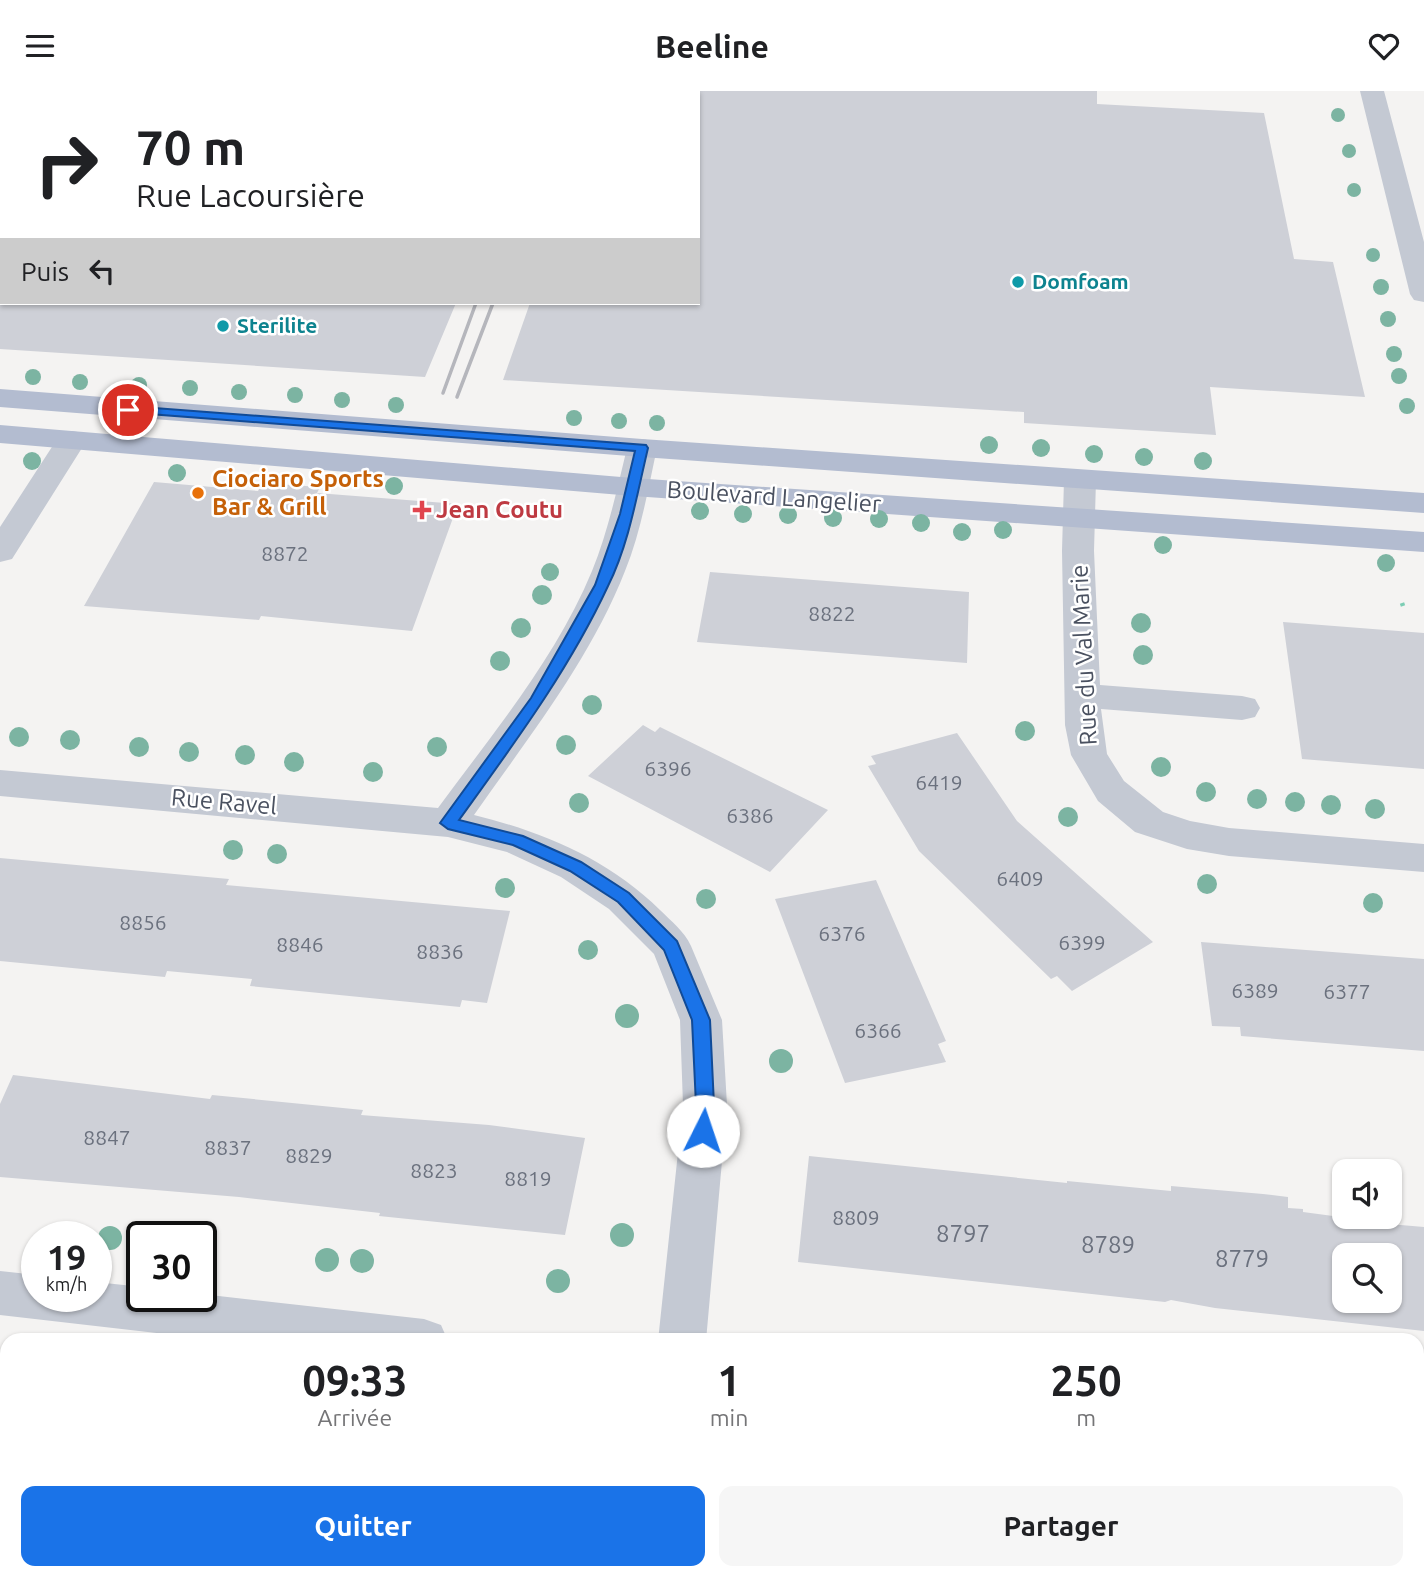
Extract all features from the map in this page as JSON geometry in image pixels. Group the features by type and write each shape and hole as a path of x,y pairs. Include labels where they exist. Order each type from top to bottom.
{"main road":[{"name":"Boulevard Langelier","path":"0,398 642,448 1424,503"},
{"name":"Boulevard Langelier","path":"0,433 633,487 1424,542"}],"street":[{"path":"1372,91 1424,294"},
{"path":"0,552 72,440"},
{"path":"448,823 537,701 602,585 633,487 642,448"},
{"name":"Rue du Val Marie","path":"1080,480 1083,726 1089,755 1111,791 1149,822 1187,835 1229,842 1424,858"},
{"path":"0,497 33,500"},
{"path":"1083,696 1242,709"},
{"name":"Rue Ravel","path":"0,782 448,823 517,840 575,867 623,898 671,946 701,1020 705,1105 683,1333"},
{"path":"0,1293 21,1295"},
{"path":"112,1306 354,1333"}],"building":[{"name":"Domfoam","path":"700,91 1097,91 1097,104 1264,113 1294,259 1333,262 1365,397 1210,387 1216,435 1024,423 1024,412 503,380 529,305 700,305"},
{"name":"Sterilite","path":"0,305 455,305 425,377 0,349"},
{"path":"154,482 258,491 262,483 320,487 317,493 458,504 412,631 261,616 259,620 84,606"},
{"path":"710,572 969,592 967,663 697,642"},
{"path":"1283,622 1424,633 1424,769 1302,759"},
{"path":"643,725 655,732 660,727 828,810 770,872 588,776"},
{"path":"957,733 1017,821 1153,942 1072,991 1057,976 1051,979 919,851 868,766 876,764 871,756"},
{"path":"0,858 229,879 226,885 510,911 487,1003 462,1000 460,1007 250,986 252,979 167,971 165,977 0,961"},
{"path":"876,880 946,1041 938,1044 946,1062 845,1083 775,899"},
{"path":"1201,942 1424,959 1424,1051 1241,1036 1240,1027 1212,1026"},
{"path":"13,1075 210,1099 212,1095 363,1110 361,1115 489,1125 585,1138 565,1235 379,1216 380,1213 239,1197 0,1177 0,1104"},
{"path":"809,1156 1067,1183 1171,1191 1171,1186 1263,1194 1288,1197 1288,1208 1332,1216 1332,1229 1402,1229 1402,1225 1424,1227 1424,1331 1215,1308 1171,1300 1165,1302 798,1262"}],"railway":[{"path":"443,393 475,305"},
{"path":"457,397 492,305"}],"place":[{"name":"Domfoam","path":"1018,282"},
{"name":"Sterilite","path":"223,326"},
{"name":"Ciociaro Sports Bar & Grill","path":"198,493"},
{"name":"Jean Coutu","path":"422,510"}],"route":[{"path":"128,410 642,448 626,514 602,585 537,701 448,823 517,840 575,867 623,898 671,946 701,1020 705,1105 703,1131"}]}
